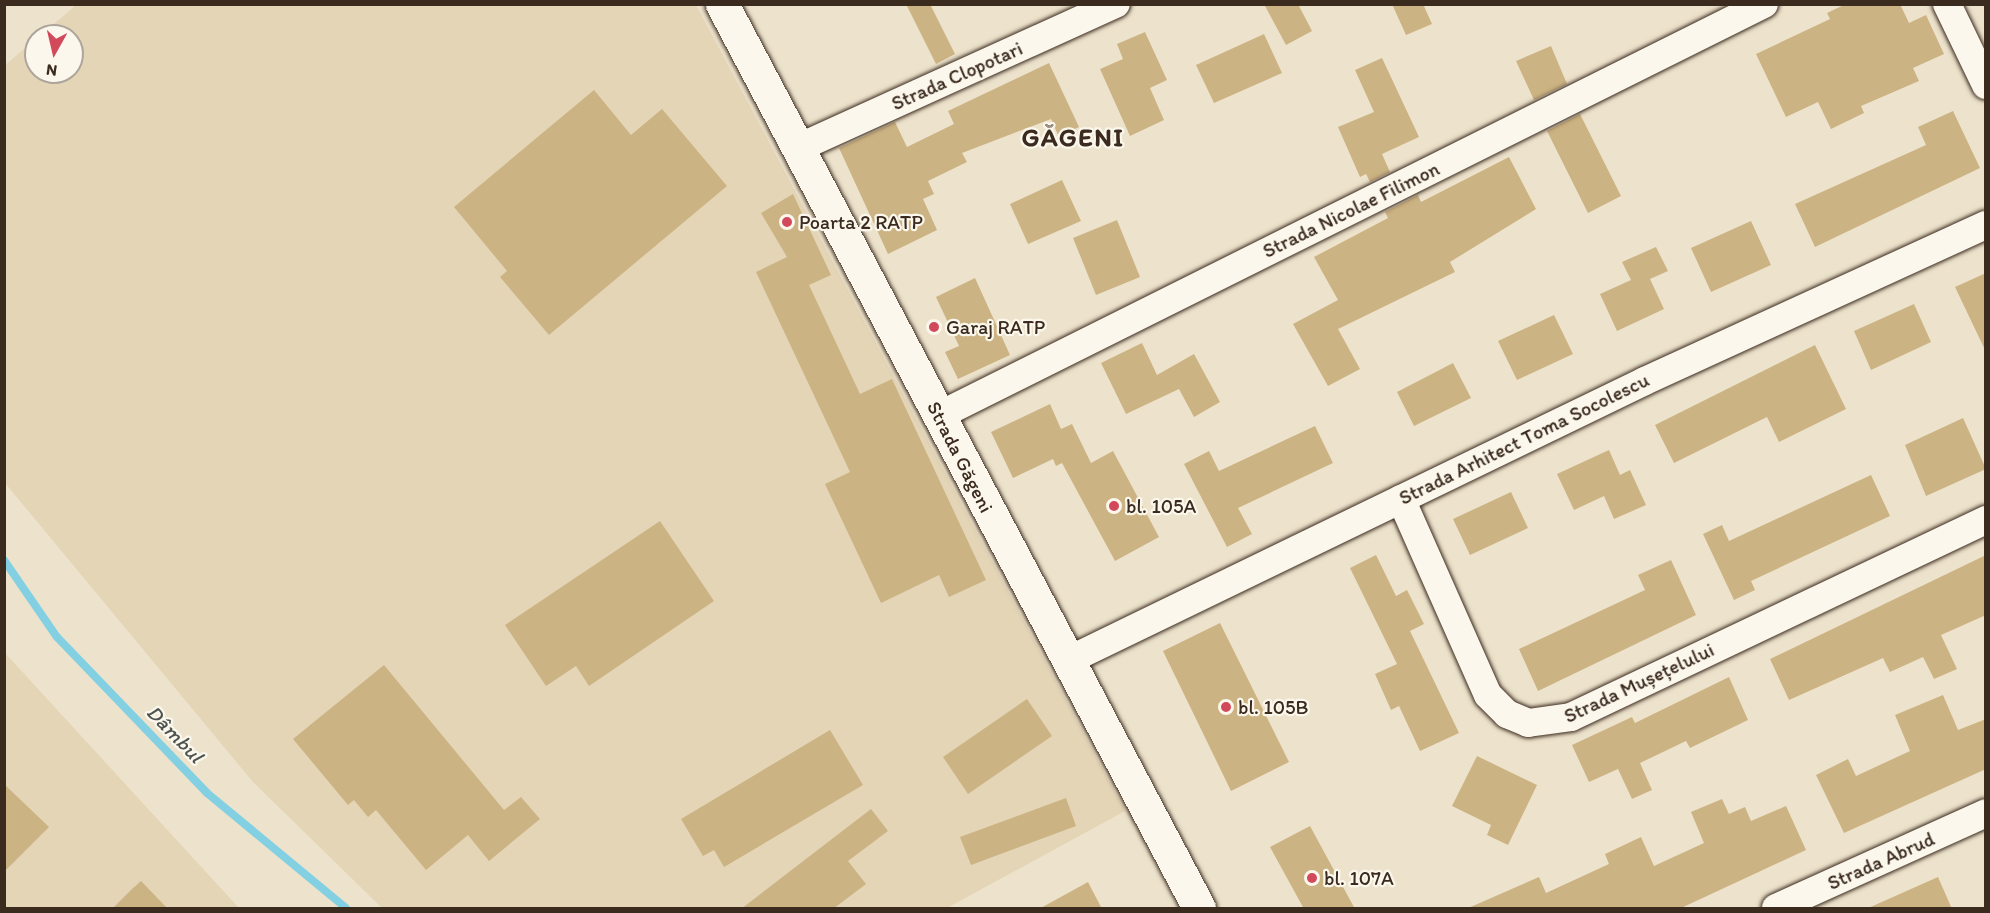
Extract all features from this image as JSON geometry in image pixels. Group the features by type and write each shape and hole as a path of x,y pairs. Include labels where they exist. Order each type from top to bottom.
{"main road":[{"name":"Strada Găgeni","path":"722,4 1199,909"}],"street":[{"name":"Strada Clopotari","path":"798,148 1116,4"},
{"name":"Strada Nicolae Filimon","path":"939,416 1764,4"},
{"path":"1947,4 1986,86"},
{"name":"Strada Arhitect Toma Socolescu","path":"1067,661 1401,499 1986,225"},
{"name":"Strada Mușețelului","path":"1401,499 1488,695 1507,714 1528,723 1571,717 1986,520"},
{"name":"Strada Abrud","path":"1776,909 1986,813"}],"shaded area":[{"path":"76,5 696,5 1125,811 947,908 382,908 253,782 5,483 4,66 24,49 24,84 84,84 84,24 54,24"},
{"path":"5,653 239,908 5,908"}],"building":[{"path":"906,4 930,4 955,54 936,64"},
{"path":"1264,4 1298,4 1312,31 1286,45"},
{"path":"1392,4 1423,4 1432,24 1406,35"},
{"path":"1846,4 1900,4 1909,23 1926,15 1944,54 1913,68 1919,81 1861,106 1864,113 1831,129 1818,102 1786,117 1756,54 1830,19 1827,13"},
{"path":"1145,32 1167,80 1150,88 1164,120 1130,136 1100,69 1123,59 1117,44"},
{"path":"1264,34 1282,73 1214,103 1196,65"},
{"path":"1551,46 1567,84 1534,100 1516,61"},
{"path":"1382,58 1419,137 1382,154 1390,172 1370,182 1366,174 1360,177 1338,127 1374,112 1355,70"},
{"path":"1049,63 1079,127 1059,137 1051,119 962,153 967,162 928,181 934,194 923,199 937,230 888,254 839,148 895,122 907,147 954,124 948,111"},
{"path":"594,90 631,135 662,109 727,186 549,335 500,277 507,271 454,207"},
{"path":"1953,111 1980,168 1815,247 1795,204 1926,145 1918,127"},
{"path":"1580,114 1621,196 1588,213 1547,131"},
{"path":"1509,157 1536,209 1450,262 1455,272 1338,329 1360,369 1328,386 1293,324 1338,300 1314,257 1388,218 1385,212 1418,195 1421,202"},
{"path":"1062,180 1081,221 1028,244 1010,204"},
{"path":"793,194 831,275 809,285 860,394 892,379 986,580 949,597 939,575 881,603 825,484 850,472 756,272 787,257 761,213"},
{"path":"1117,220 1140,277 1096,295 1073,238"},
{"path":"1751,221 1771,265 1711,292 1691,248"},
{"path":"1656,247 1668,271 1650,279 1664,309 1617,331 1600,294 1631,280 1622,262"},
{"path":"1986,273 1986,352 1955,287"},
{"path":"975,278 1010,355 958,379 945,352 959,346 936,297"},
{"path":"1914,304 1931,342 1871,370 1854,331"},
{"path":"1554,315 1573,354 1517,380 1498,341"},
{"path":"1142,343 1157,375 1194,354 1220,402 1194,417 1179,389 1126,414 1101,363"},
{"path":"1815,345 1846,409 1779,442 1767,417 1674,463 1655,425"},
{"path":"1453,363 1471,398 1414,426 1397,392"},
{"path":"1050,404 1061,429 1072,424 1091,463 1113,451 1159,537 1115,561 1062,463 1056,466 1053,459 1013,478 991,432"},
{"path":"1963,418 1986,469 1926,496 1905,445"},
{"path":"1315,426 1333,463 1238,508 1252,534 1227,547 1184,464 1209,451 1219,471"},
{"path":"1609,450 1620,475 1630,470 1646,505 1614,519 1604,496 1574,510 1557,474"},
{"path":"1871,475 1890,516 1751,581 1755,590 1734,600 1703,534 1722,525 1729,541"},
{"path":"1511,492 1528,528 1470,555 1453,519"},
{"path":"660,521 714,601 589,686 576,666 546,686 505,625"},
{"path":"1376,555 1396,596 1407,590 1424,624 1410,631 1459,733 1420,751 1399,706 1391,710 1375,674 1397,664 1350,568"},
{"path":"1986,555 1986,615 1941,635 1957,669 1934,679 1923,657 1890,672 1883,658 1789,700 1770,659"},
{"path":"1671,560 1696,615 1538,691 1519,649 1645,590 1638,575"},
{"name":"bl. 105B","path":"1220,623 1289,762 1231,791 1163,651"},
{"path":"384,665 504,810 521,797 540,819 489,861 468,835 426,870 376,810 368,817 354,800 348,805 293,739"},
{"path":"1729,677 1748,720 1690,748 1686,741 1640,763 1652,790 1632,799 1618,769 1589,782 1572,745 1632,717 1635,723"},
{"path":"1943,695 1958,730 1986,719 1986,769 1844,833 1816,775 1848,759 1856,776 1910,751 1895,715"},
{"path":"1027,699 1052,736 968,794 943,757"},
{"path":"830,730 863,785 724,867 714,850 703,856 681,819"},
{"path":"1477,756 1537,785 1508,845 1487,835 1491,825 1452,806"},
{"path":"4,784 49,827 4,872"},
{"path":"1066,798 1076,826 971,865 960,837"},
{"path":"1722,799 1729,814 1745,807 1751,821 1786,806 1806,850 1679,909 1466,909 1539,877 1546,893 1609,864 1605,854 1641,837 1654,866 1704,843 1691,812"},
{"path":"871,809 888,831 848,861 866,884 833,909 741,909"},
{"name":"bl. 107A","path":"1310,826 1355,909 1304,909 1270,847"},
{"path":"1938,877 1952,909 1866,909"},
{"path":"141,881 168,909 112,909 131,890"},
{"path":"1088,882 1102,909 1039,909"}],"waterway":[{"name":"Dâmbul","path":"4,560 57,637 207,793 346,908"}],"place":[{"name":"Poarta 2 RATP","path":"787,222"},
{"name":"Garaj RATP","path":"934,327"},
{"name":"bl. 105A","path":"1114,506"},
{"name":"bl. 105B","path":"1226,707"},
{"name":"bl. 107A","path":"1312,878"}],"district":[{"name":"GĂGENI","path":"1073,138"}]}
